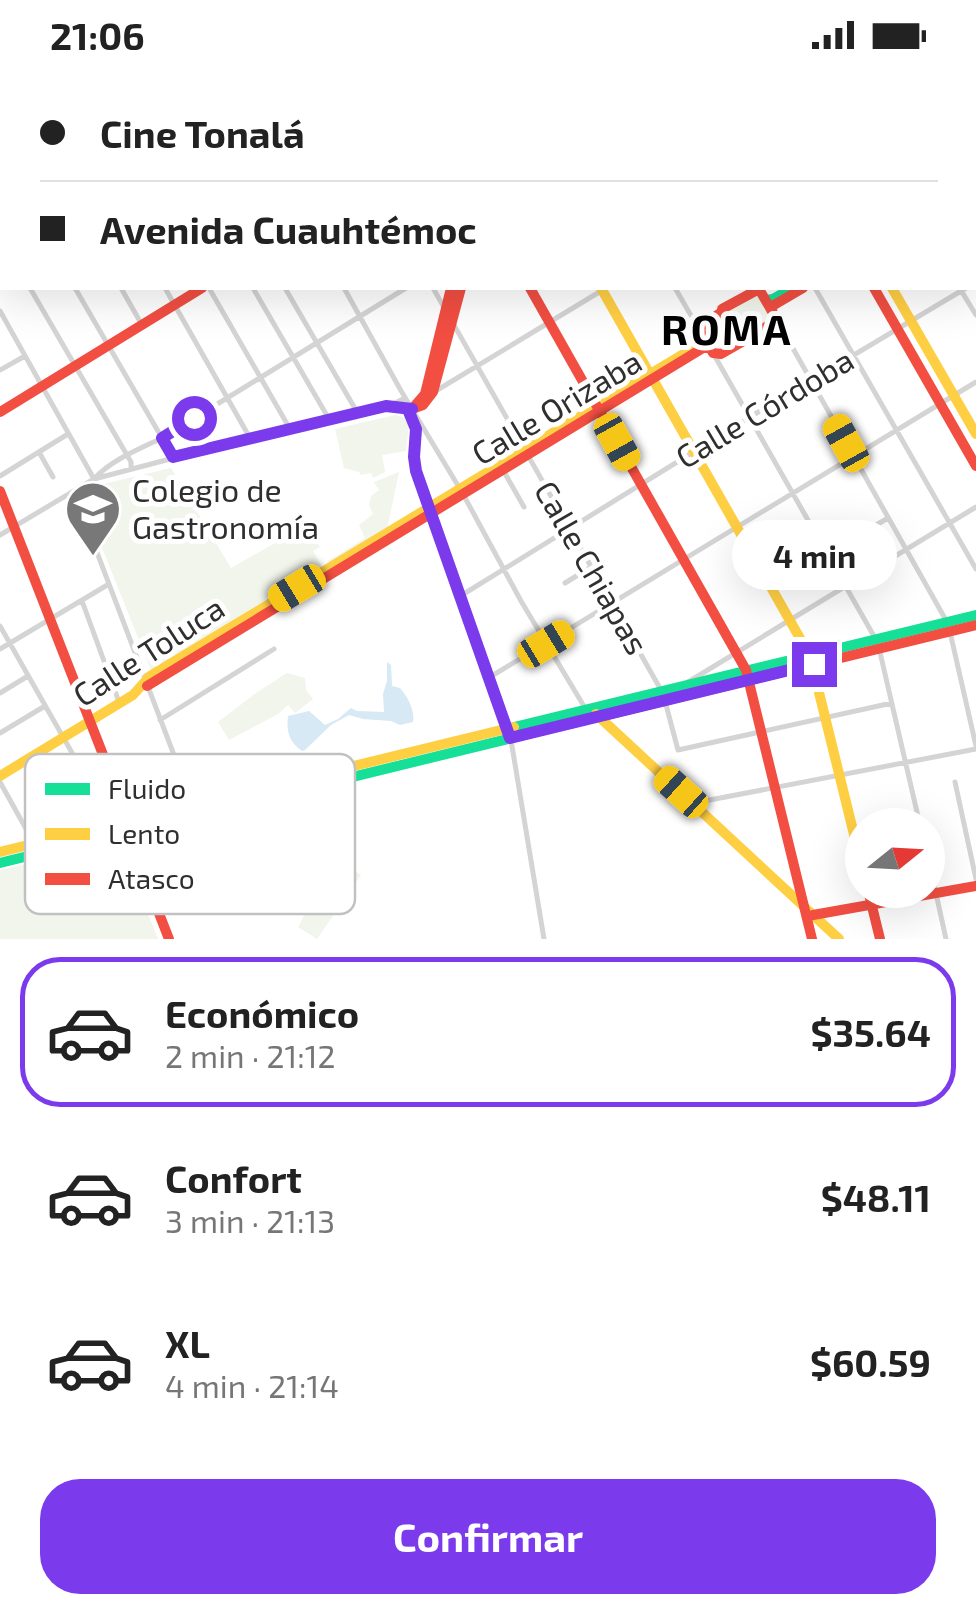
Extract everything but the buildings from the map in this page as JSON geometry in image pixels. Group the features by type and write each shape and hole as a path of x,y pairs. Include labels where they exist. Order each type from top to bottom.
{"main road":[{"path":"0,412 202,290"},
{"path":"451,290 430,391 409,403 416,429 416,471 508,733"},
{"path":"448,315 459,290"},
{"path":"531,290 747,675 812,939"},
{"path":"605,290 812,660 848,808"},
{"name":"Calle Orizaba","path":"755,290 702,325 707,342 721,354 752,339 774,305 800,290"},
{"path":"759,290 771,310"},
{"name":"Calle Orizaba","path":"771,310 773,299 789,290"},
{"path":"875,290 976,466"},
{"path":"893,290 976,434"},
{"name":"Calle Orizaba","path":"430,512 703,348 707,342"},
{"path":"415,452 421,440 429,437"},
{"name":"Calle Orizaba","path":"462,492 526,453"},
{"path":"0,491 102,754"},
{"name":"Calle Toluca","path":"37,754 133,695 147,684 150,676 430,512"},
{"path":"355,768 599,716 663,696 948,626 976,614"},
{"path":"948,626 976,624"},
{"path":"355,771 508,733 585,708 663,696 685,684 747,675"},
{"path":"585,708 599,716 838,939"},
{"name":"Calle Toluca","path":"0,779 25,762"},
{"path":"0,852 25,851"},
{"path":"0,863 25,854"},
{"path":"945,891 976,882"},
{"path":"808,914 851,908"},
{"path":"873,908 880,939"},
{"path":"159,914 169,939"}],"street":[{"path":"31,290 132,468"},
{"path":"77,290 173,457"},
{"path":"121,290 142,325"},
{"path":"166,290 250,438"},
{"path":"207,290 290,429"},
{"path":"254,290 330,420"},
{"path":"287,290 357,412"},
{"path":"345,290 585,708"},
{"path":"0,535 399,290"},
{"name":"Calle Chiapas","path":"434,290 663,696 678,750 762,732"},
{"path":"430,391 477,367 601,290"},
{"path":"676,290 878,644 916,808"},
{"path":"816,290 976,569"},
{"name":"Calle Córdoba","path":"462,596 959,290"},
{"path":"963,290 976,315"},
{"path":"693,803 976,748 948,626 771,310"},
{"path":"0,312 94,479"},
{"path":"0,334 9,328"},
{"path":"0,370 25,356"},
{"path":"490,677 976,382"},
{"path":"94,479 357,412 409,403"},
{"path":"386,406 409,403"},
{"path":"0,476 68,434"},
{"path":"39,452 54,477"},
{"path":"502,470 524,508"},
{"path":"74,492 173,754"},
{"path":"685,684 976,508"},
{"path":"861,534 888,518"},
{"path":"565,582 592,567"},
{"path":"0,649 109,584"},
{"path":"82,601 119,702"},
{"path":"0,626 73,754"},
{"path":"160,720 274,649"},
{"path":"0,692 28,676"},
{"path":"762,732 892,703"},
{"path":"0,732 45,705"},
{"path":"508,733 544,939"},
{"path":"0,779 25,826"},
{"path":"955,782 976,882"},
{"path":"939,908 946,939"}],"shaded area":[{"path":"757,290 777,320 718,355 700,328"},
{"path":"395,415 403,417 409,425 406,451 382,455 385,472 373,478 371,473 361,475 344,468 335,429"},
{"path":"171,468 231,568 307,525 320,547 313,551 323,568 151,670 80,493"},
{"path":"399,472 387,529 330,564 328,561 365,538 359,525 373,514 371,496 379,490 374,482"},
{"path":"287,673 305,678 306,690 313,699 295,713 288,705 229,740 218,722"},
{"path":"25,864 25,914 148,914 158,939 0,939 0,870"},
{"path":"301,914 334,914 317,939 298,927 304,916"}],"water":[{"path":"387,662 391,665 392,686 400,688 406,696 413,722 400,725 349,715 331,725 305,750 294,744 288,731 288,716 309,711 325,725 351,708 384,712"}],"traffic: fast":[{"path":"766,300 789,290"},
{"path":"514,727 976,615"},
{"path":"355,776 512,738"},
{"path":"0,863 25,857"}],"traffic: slow":[{"path":"602,290 810,656 847,808"},
{"path":"893,290 976,434"},
{"path":"36,754 133,695 150,676 700,344 704,338"},
{"path":"596,714 839,939"},
{"path":"355,766 514,727"},
{"path":"0,776 25,761"},
{"path":"0,852 25,846"}],"traffic: jam":[{"path":"0,412 199,290"},
{"path":"412,409 425,394 451,290"},
{"path":"412,409 423,405 433,392 460,290"},
{"path":"531,290 746,670 812,939"},
{"path":"757,290 702,325 700,331 713,353 721,354 753,339 777,320 760,290"},
{"path":"771,310 800,290"},
{"path":"875,290 976,466"},
{"path":"147,686 703,348 710,348"},
{"path":"412,409 409,412 416,429 416,471 508,731"},
{"path":"0,491 103,754"},
{"path":"512,738 976,625"},
{"path":"813,915 976,886"},
{"path":"872,908 880,939"},
{"path":"159,914 169,939"}],"place":[{"name":"Colegio de Gastronomía","path":"93,558"}],"district":[{"name":"ROMA","path":"727,330"}],"route":[{"path":"194,418 162,438 173,457 386,406 412,409 409,412 416,429 416,471 510,738 814,664"}]}
